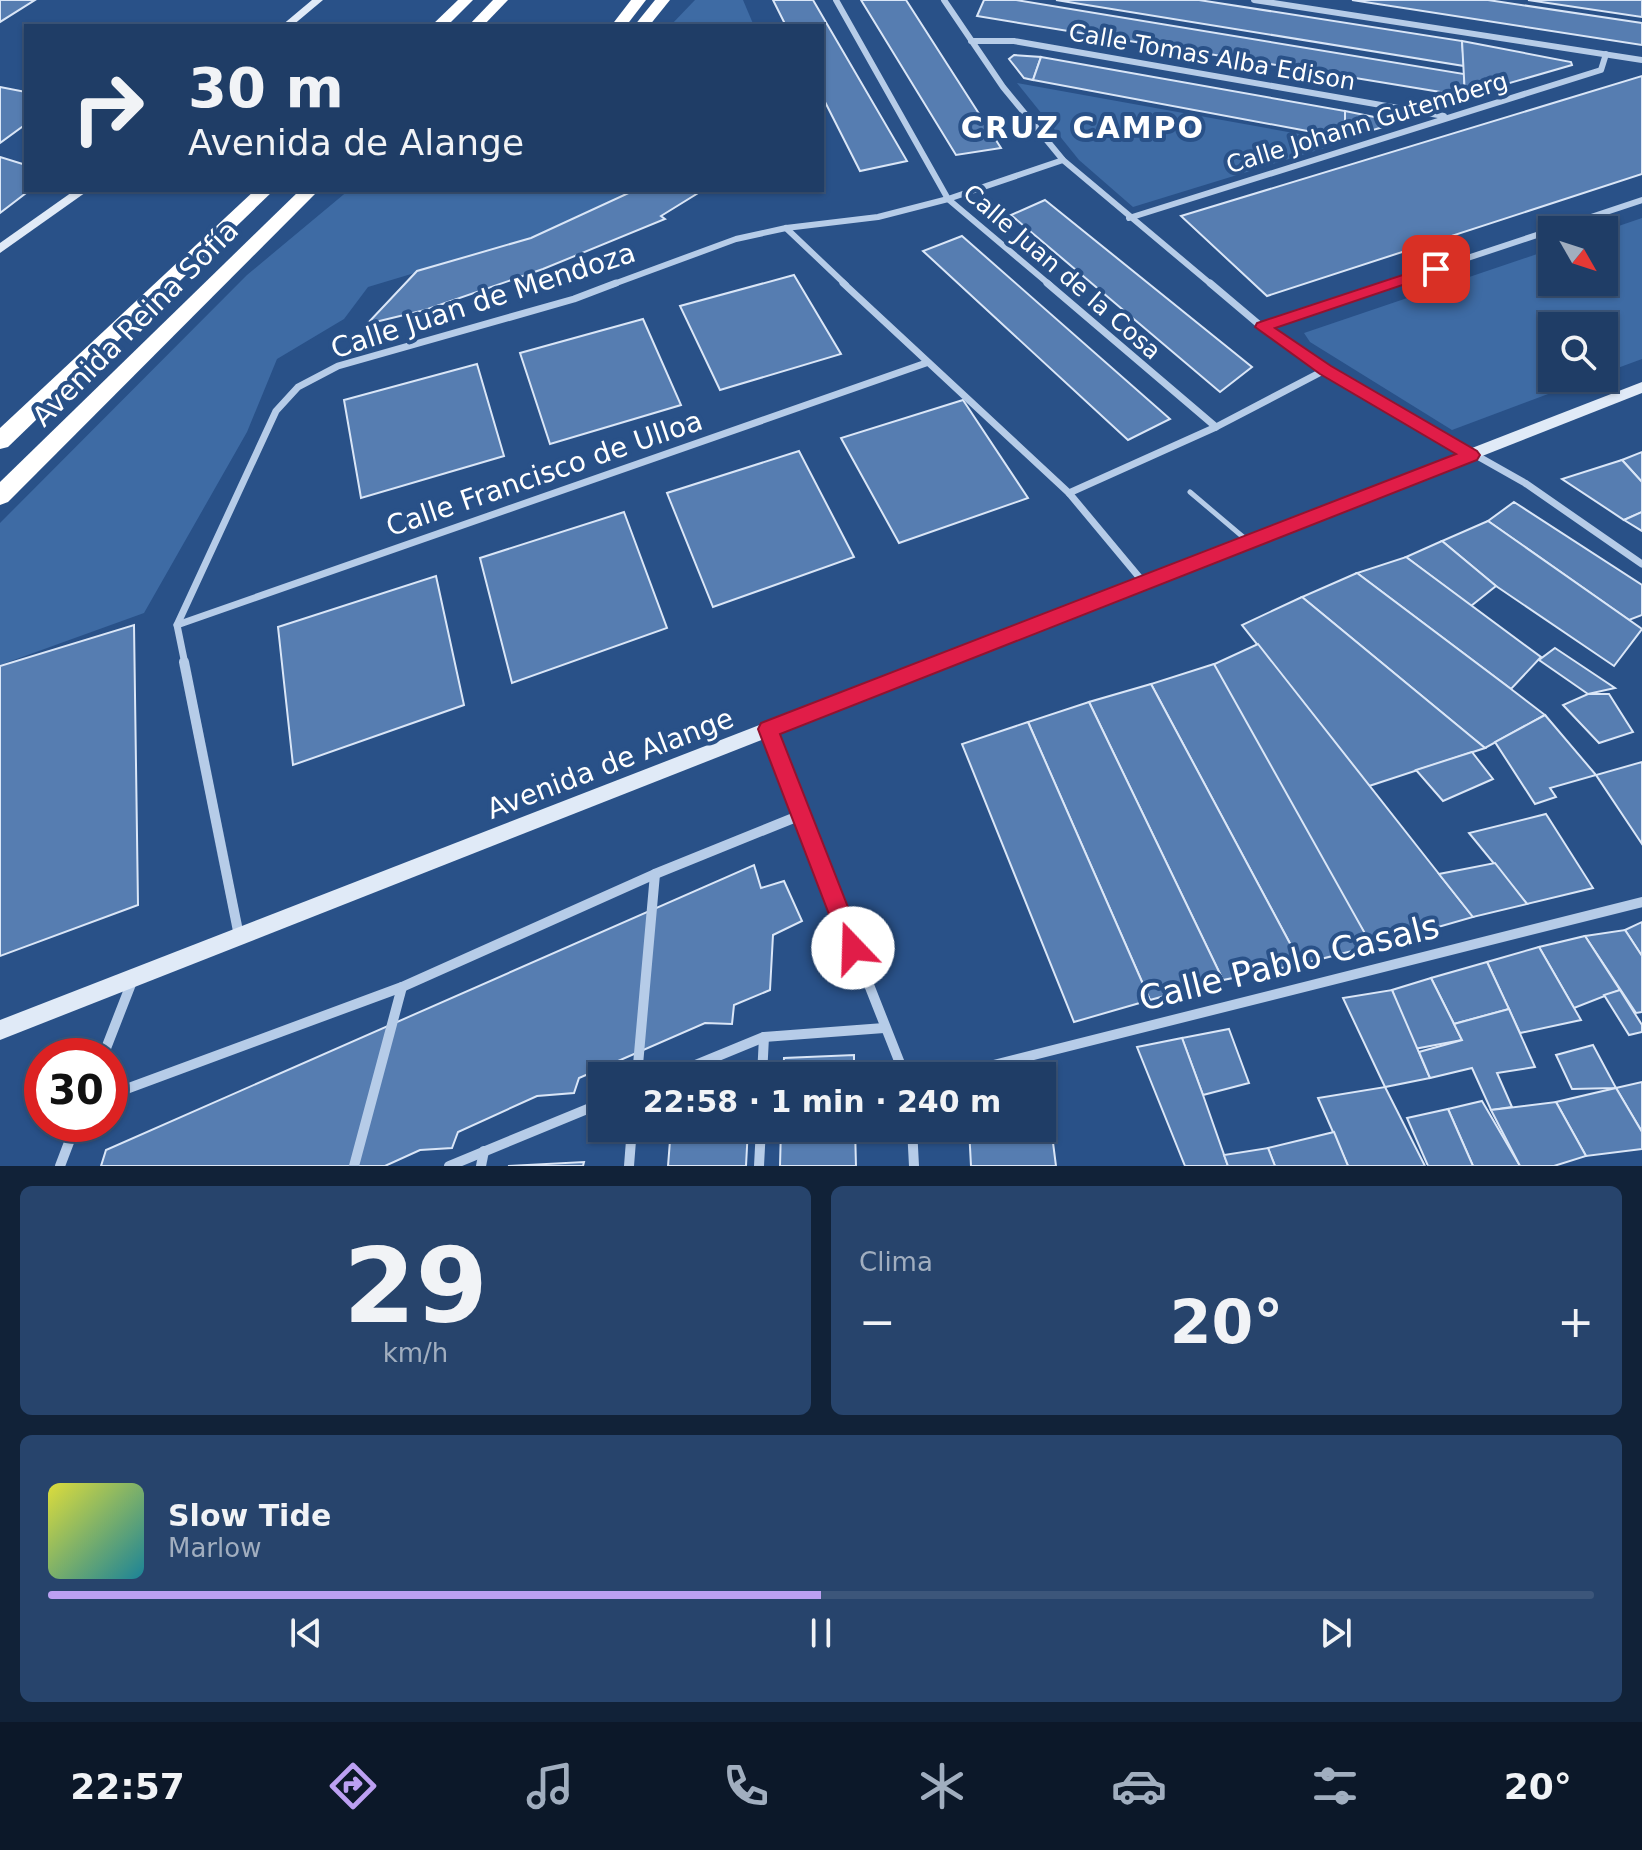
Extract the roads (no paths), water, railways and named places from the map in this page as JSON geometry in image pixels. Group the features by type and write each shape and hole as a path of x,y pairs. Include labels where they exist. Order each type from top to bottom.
{"highway":[{"path":"440,24 466,0"},
{"path":"477,24 501,0"},
{"path":"620,24 639,0"},
{"path":"643,24 663,0"},
{"name":"Avenida Reina Sofía","path":"0,441 263,192"},
{"name":"Avenida Reina Sofía","path":"0,496 308,192"},
{"path":"281,219 316,192"}],"street":[{"path":"288,24 318,0"},
{"name":"Calle Juan de la Cosa","path":"836,0 948,199 1216,427"},
{"path":"944,0 1003,87 1063,160 1262,327 1325,370 1525,483 1642,564"},
{"path":"1254,0 1642,60"},
{"name":"Calle Tomas Alba Edison","path":"971,41 1014,41 1445,116"},
{"name":"Calle Johann Gutemberg","path":"1129,218 1445,116 1601,70 1606,54"},
{"name":"Calle Juan de Mendoza","path":"177,625 276,411 298,387 338,366 574,299 736,239 786,228 878,217 948,199 1063,160"},
{"path":"0,249 80,192"},
{"path":"1594,216 1642,200"},
{"path":"786,228 926,363 1069,493 1144,583"},
{"path":"1262,327 1538,235"},
{"name":"Calle Francisco de Ulloa","path":"177,625 926,363"},
{"path":"1069,493 1216,427 1325,370"},
{"name":"Avenida de Alange","path":"0,1030 1642,387"},
{"path":"177,625 239,937"},
{"path":"768,729 899,1062"},
{"path":"128,1088 402,987 655,874 801,815"},
{"path":"638,1062 655,874"},
{"name":"Calle Pablo Casals","path":"1006,1062 1642,902"},
{"path":"110,1038 133,978"},
{"path":"354,1166 402,987"},
{"path":"703,1062 764,1037 884,1028"},
{"path":"763,1062 764,1037"},
{"path":"449,1166 588,1109"},
{"path":"60,1166 69,1142"},
{"path":"629,1166 631,1142"},
{"path":"759,1166 760,1142"},
{"path":"913,1142 914,1166"},
{"path":"481,1166 484,1151"}],"lane":[{"path":"1190,492 1249,542"}],"district":[{"name":"CRUZ CAMPO","path":"1083,128"}]}
